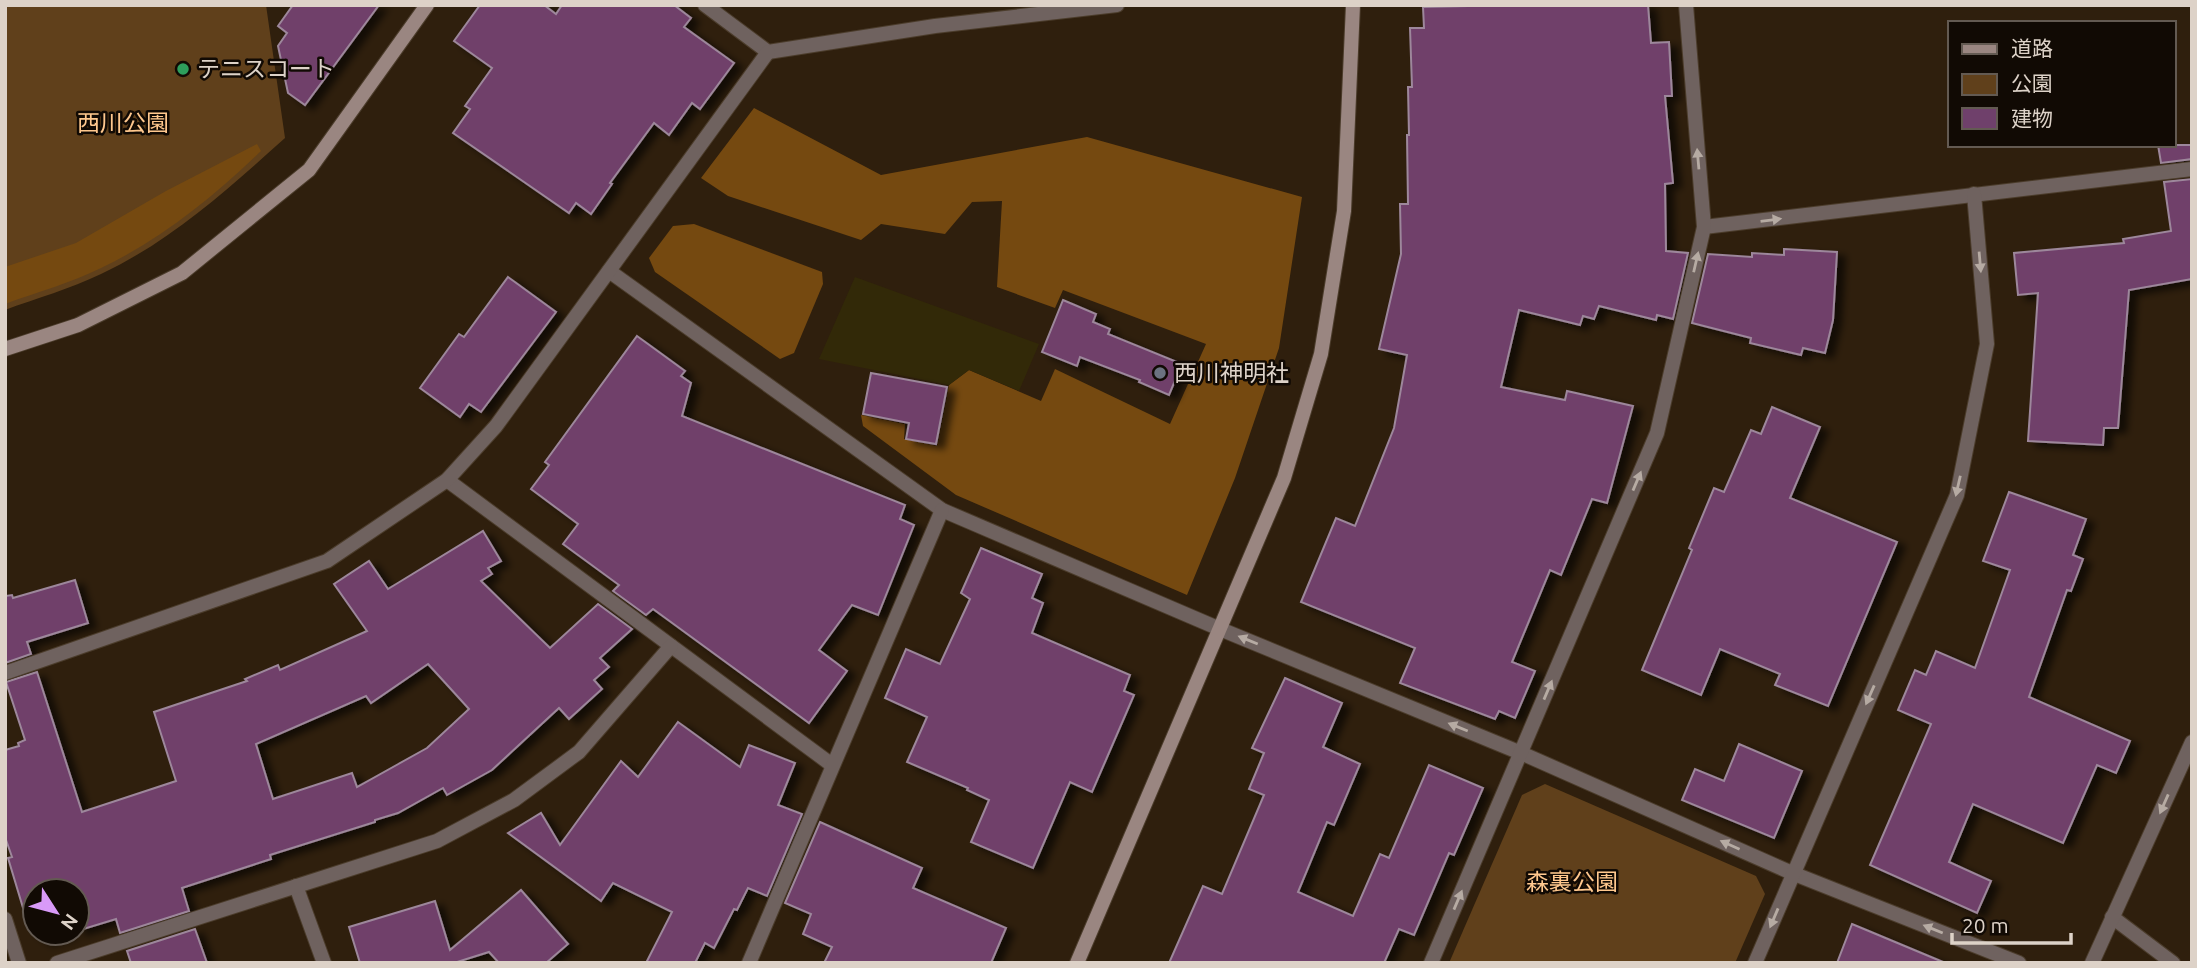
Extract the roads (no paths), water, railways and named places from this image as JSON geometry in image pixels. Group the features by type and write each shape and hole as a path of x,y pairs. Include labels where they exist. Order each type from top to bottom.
{"street":[{"path":"5,349 78,325 182,273 309,170 428,5"},
{"path":"705,5 768,52"},
{"path":"5,673 327,561 447,480 496,426 768,52 1044,9 1116,5"},
{"path":"1077,963 1284,478 1321,354 1344,211 1353,5"},
{"path":"1431,963 1657,433 1703,227 1686,5"},
{"path":"1703,227 2192,169"},
{"path":"1755,963 1957,495 1987,344 1974,194"},
{"path":"609,271 942,510 1220,629 1521,753 1793,873 2019,963"},
{"path":"447,480 832,765"},
{"path":"749,963 942,510"},
{"path":"57,963 437,841 514,800 579,752 671,646"},
{"path":"2092,963 2192,742"},
{"path":"296,886 324,963"},
{"path":"2112,917 2173,963"},
{"path":"5,919 19,963"}],"place":[{"name":"テニスコート","path":"183,69"},
{"name":"西川神明社","path":"1160,373"}],"park label":[{"name":"西川公園","path":"123,123"},
{"name":"森裏公園","path":"1572,882"}]}
